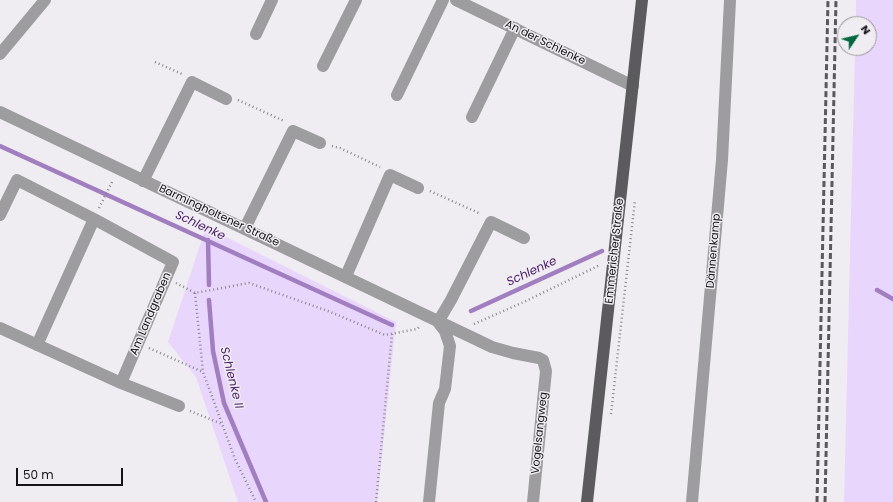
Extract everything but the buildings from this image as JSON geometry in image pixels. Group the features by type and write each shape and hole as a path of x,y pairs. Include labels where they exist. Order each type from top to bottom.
{"main road":[{"name":"Emmericher Straße","path":"587,502 642,0"}],"street":[{"path":"0,54 45,0"},
{"path":"256,34 272,0"},
{"path":"323,66 356,0"},
{"path":"397,95 443,0"},
{"name":"An der Schlenke","path":"456,0 633,86"},
{"name":"Dännenkamp","path":"692,502 722,160 730,0"},
{"path":"472,117 515,28"},
{"path":"143,181 192,82 226,100"},
{"name":"Barmingholtener Straße","path":"0,112 492,347 539,358 545,363"},
{"path":"245,228 293,130 320,143"},
{"path":"346,276 390,174 418,188"},
{"name":"Am Landgraben","path":"0,215 17,180 96,214 173,262 121,383"},
{"path":"37,345 96,214"},
{"path":"429,502 439,403 445,389 450,346 443,324 451,300 491,222 524,238"},
{"path":"0,328 121,383 179,406"},
{"name":"Vogelsangweg","path":"532,502 546,371 545,363"}],"path":[{"path":"155,62 183,74 192,82"},
{"path":"226,100 238,99 286,122 293,130"},
{"path":"320,143 340,148 383,168 390,174"},
{"path":"96,214 109,188"},
{"path":"418,188 434,192 481,214 491,222"},
{"path":"443,324 467,327 526,301 603,263 614,260"},
{"path":"167,277 195,293 249,283 328,312 384,335 417,329 427,316"},
{"path":"195,293 203,372 235,459 256,502"},
{"path":"376,502 392,334"},
{"path":"138,343 203,372"},
{"path":"179,406 223,425"}],"shaded area":[{"path":"856,0 893,0 893,502 844,502 855,56 877,56 877,16 856,16"},
{"path":"206,227 396,322 377,502 238,502 196,377 168,342"}],"waterway":[{"name":"Schlenke","path":"0,146 392,325"},
{"name":"Schlenke II","path":"208,240 209,285"},
{"name":"Schlenke","path":"471,311 602,251"},
{"name":"Schlenke","path":"877,290 893,299"},
{"name":"Schlenke II","path":"209,300 213,351 224,403 266,502"}],"railway":[{"path":"817,502 828,0"},
{"path":"825,502 836,0"}]}
